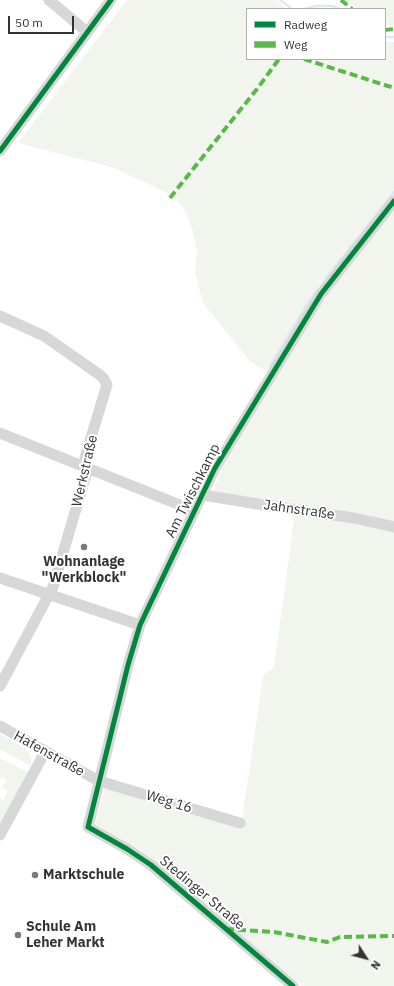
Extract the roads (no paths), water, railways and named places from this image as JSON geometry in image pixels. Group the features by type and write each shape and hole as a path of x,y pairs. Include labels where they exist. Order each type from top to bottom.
{"street":[{"path":"49,0 87,32"},
{"path":"0,151 111,0"},
{"name":"Am Twischkamp","path":"88,827 128,665 140,625 215,468 320,294 394,201"},
{"name":"Werkstraße","path":"0,316 44,336 100,375 107,385 85,457 88,468 53,587 0,686"},
{"path":"0,433 195,511"},
{"name":"Jahnstraße","path":"203,494 270,506 354,518 394,527"},
{"path":"0,578 140,625"},
{"name":"Hafenstraße","path":"0,726 99,781"},
{"path":"0,836 45,752"},
{"name":"Weg 16","path":"99,781 110,783 240,823"},
{"name":"Stedinger Straße","path":"88,827 127,849 151,865 294,986"}],"waterway":[{"path":"280,0 291,8"},
{"path":"308,8 315,6 332,6 338,8"},
{"path":"386,37 394,37"},
{"path":"326,278 394,192"},
{"path":"270,366 317,290"}],"place":[{"name":"Wohnanlage \"Werkblock\"","path":"84,547"},
{"name":"Marktschule","path":"35,875"},
{"name":"Schule Am Leher Markt","path":"18,935"}]}
